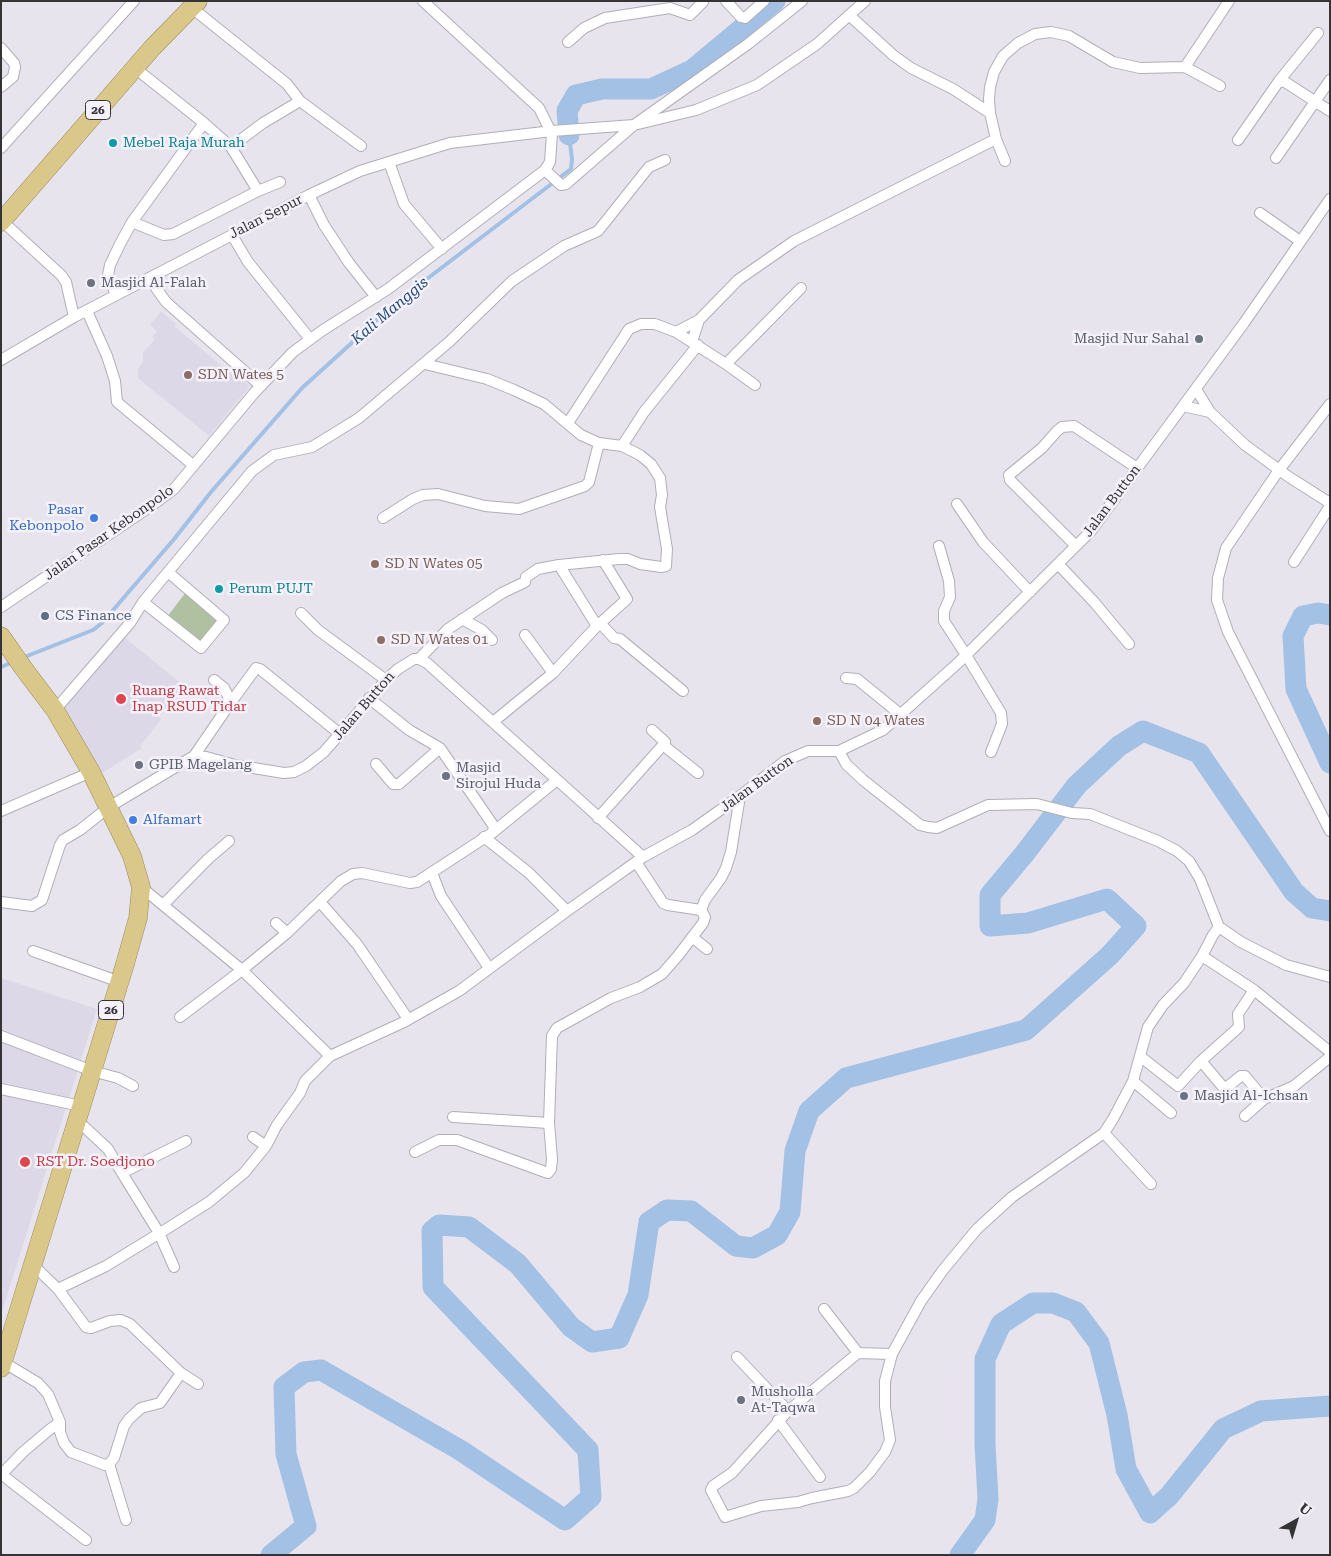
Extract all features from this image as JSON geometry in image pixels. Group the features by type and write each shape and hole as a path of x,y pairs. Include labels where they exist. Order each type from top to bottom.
{"highway":[{"name":"26","path":"2,221 135,68 195,4"},
{"name":"26","path":"2,1365 120,982 138,918 141,887 132,856 110,807 91,772 55,710 6,646"}],"street":[{"path":"1,148 134,1"},
{"path":"422,1 539,108 556,131 550,162 546,172 561,185 566,184 634,125 748,44 802,1"},
{"path":"568,42 584,28 604,18 670,8 690,15 702,1 714,1"},
{"path":"726,1 741,16 746,18 764,1"},
{"name":"Jalan Sepur","path":"1,360 74,316 309,195 360,171 450,143 556,131 634,125 696,110 757,85 817,44 865,1"},
{"path":"1185,67 1229,1"},
{"path":"195,4 287,84 300,101 361,146"},
{"path":"849,15 893,55 911,68 953,90 990,113"},
{"path":"1004,161 996,139 990,113 989,99 994,72 1003,56 1011,48 1035,34 1051,32 1069,36 1113,62 1140,68 1185,67 1220,86"},
{"path":"1238,140 1279,81 1318,33"},
{"path":"1,48 14,63 15,67 13,77 1,87"},
{"path":"135,68 204,122 231,148 258,191"},
{"path":"1276,158 1330,80"},
{"path":"1279,81 1284,82 1330,111"},
{"path":"231,148 262,123 300,101"},
{"path":"116,295 110,282 109,270 132,222 204,122"},
{"path":"676,332 699,320 738,280 794,241 996,139"},
{"path":"55,710 130,623 143,602 252,471 274,455 312,447 359,418 425,364 512,281 564,246 598,231 649,167 665,160"},
{"path":"389,162 404,204 442,249"},
{"name":"Jalan Pasar Kebonpolo","path":"1,608 174,489 261,386 293,352 376,297 546,172"},
{"path":"132,222 164,235 172,234 280,182"},
{"path":"309,195 324,225 339,248 376,297"},
{"name":"Jalan Button","path":"330,1056 408,1019 459,991 566,911 640,860 692,830 785,761 808,752 839,751 883,730 966,654 1091,531 1184,406 1330,199"},
{"path":"1260,212 1300,241"},
{"path":"2,221 61,275 66,282 74,316"},
{"path":"232,235 248,262 310,339"},
{"path":"149,278 166,302 261,386"},
{"path":"726,364 801,288"},
{"path":"87,310 113,373 116,402 193,465"},
{"path":"622,446 644,412 695,343 699,320"},
{"path":"568,422 629,329 641,324 655,324 676,332 726,364 755,386"},
{"path":"425,364 487,379 544,404 568,422 581,435 598,443 622,446 640,455 651,464 660,478 662,495 660,508 667,549 666,566 640,564 628,559 559,565 533,571 526,577 525,582 502,593 462,619 440,636 419,659 427,663 598,818 640,860 663,903 701,910"},
{"path":"1196,389 1210,412 1245,445 1330,504 1294,562"},
{"path":"1330,404 1279,470 1226,548 1218,578 1217,600 1228,632 1330,831"},
{"path":"1184,406 1210,412"},
{"path":"1076,546 1010,480 1009,475 1042,448 1062,427 1074,426 1137,468"},
{"path":"384,518 413,499 423,495 438,494 485,506 519,509 585,486 590,482 598,443"},
{"path":"957,504 983,542 1030,592"},
{"path":"938,546 949,581 950,597 944,611 944,621 966,654 1001,714 1002,724 991,752"},
{"path":"493,722 553,673 599,624 627,599 603,560"},
{"path":"1058,564 1094,602 1129,644"},
{"path":"559,565 599,624 614,638 620,639 683,692"},
{"path":"143,602 201,648 224,620 168,572"},
{"path":"301,613 318,630 386,680"},
{"path":"462,619 482,630 492,640"},
{"path":"525,635 553,673"},
{"name":"Jalan Button","path":"194,756 206,757 235,765 294,772 314,761 386,680 407,662 419,659"},
{"path":"1,902 32,906 42,900 60,845 69,835 80,830 110,807 194,756 256,668 260,669 340,734"},
{"path":"846,678 857,679 900,714"},
{"path":"214,680 224,688 228,696 229,705"},
{"path":"370,698 409,730 440,748 493,825 494,829 488,835"},
{"path":"652,730 664,742 663,744 698,773"},
{"path":"598,818 663,744"},
{"path":"376,764 393,784 399,784 440,748"},
{"path":"839,751 846,764 863,780 920,825 937,828 988,805 1037,804 1072,813 1090,814 1137,832 1177,851 1190,861 1219,927 1241,942 1286,965 1330,977"},
{"path":"1,811 91,772"},
{"path":"180,1017 287,933 340,881 353,874 362,873 410,883 417,882 488,835 557,780"},
{"path":"415,1152 439,1140 457,1140 548,1173 551,1169 552,1159 549,1123 552,1036 557,1028 611,998 640,987 662,974 678,957 703,923 704,917 701,910 705,900 721,878 728,860 740,796"},
{"path":"488,835 566,911"},
{"path":"163,905 208,859 229,841"},
{"path":"432,873 442,896 489,968"},
{"path":"58,1289 106,1266 209,1202 244,1173 266,1146 277,1125 300,1093 305,1081 330,1056 242,970 141,887"},
{"path":"320,902 357,944 408,1019"},
{"path":"276,923 287,933"},
{"path":"892,1354 858,1353 778,1420 732,1473 716,1482 711,1488 725,1517 761,1506 798,1502 848,1491 862,1482 885,1452 890,1440 885,1407 885,1381 892,1354 921,1301 942,1270 977,1229 1012,1197 1104,1133 1133,1081 1148,1027 1163,1005 1184,984 1219,927"},
{"path":"692,937 706,949"},
{"path":"33,951 120,982"},
{"path":"1202,956 1254,990 1330,1052"},
{"path":"1141,1057 1178,1086 1201,1061 1239,1026 1238,1014 1254,990"},
{"path":"1,1036 92,1071 118,1078 132,1086"},
{"path":"1245,1116 1264,1099 1294,1086 1330,1057"},
{"path":"1201,1061 1224,1088 1227,1088 1241,1076 1245,1076 1264,1099"},
{"path":"1133,1081 1171,1113"},
{"path":"1,1089 79,1113 108,1149 159,1233 174,1267"},
{"path":"453,1117 549,1123"},
{"path":"1104,1133 1151,1184"},
{"path":"253,1137 266,1146"},
{"path":"122,1173 186,1141"},
{"path":"32,1264 58,1289 86,1327 98,1327 110,1321 120,1320 130,1324 181,1374 198,1384"},
{"path":"824,1309 858,1353"},
{"path":"737,1357 788,1411"},
{"path":"2,1365 38,1384 48,1394 60,1422 60,1432 64,1443 71,1452 105,1465 109,1464 114,1458 124,1426 129,1419 141,1408 160,1403 181,1374"},
{"path":"778,1420 820,1477"},
{"path":"60,1422 23,1452 2,1474 86,1540"},
{"path":"109,1464 126,1520"}],"shaded area":[{"name":"SDN Wates 5","path":"161,311 176,324 174,326 230,373 232,371 250,386 209,436 138,378 138,369 143,362 143,353 155,339 152,337 157,331 150,325"},
{"name":"Ruang Rawat Inap RSUD Tidar","path":"123,636 184,686 159,717 161,720 140,746 142,748 99,775 58,712"},
{"name":"RST Dr. Soedjono","path":"1,978 97,1009 1,1315"}],"green space":[{"path":"186,592 218,620 199,644 167,617"}],"waterway":[{"name":"Kali Manggis","path":"569,135 567,111 576,95 602,89 651,89 692,70 775,1"},
{"name":"Kali Manggis","path":"22,658 93,630 102,623 175,538 211,492 302,388 398,301 571,169 572,159 569,135"},
{"path":"1330,615 1318,613 1303,616 1293,636 1296,689 1330,763"},
{"name":"Kali Manggis","path":"1,667 13,662"},
{"path":"271,1555 306,1526 286,1454 284,1387 304,1372 321,1370 460,1450 565,1520 591,1497 588,1450 433,1287 432,1231 439,1225 469,1227 518,1264 571,1327 592,1342 619,1338 638,1295 649,1222 667,1210 691,1211 736,1246 753,1248 777,1235 790,1212 795,1151 809,1111 846,1078 1026,1030 1110,955 1136,926 1107,899 1028,923 990,926 990,895 1077,785 1119,746 1143,731 1199,753 1294,892 1312,908 1330,911"},
{"path":"960,1555 985,1520 988,1499 985,1444 985,1359 1001,1324 1033,1303 1053,1303 1076,1312 1099,1343 1117,1415 1126,1469 1150,1513 1169,1496 1223,1429 1261,1411 1330,1406"}],"place":[{"name":"Mebel Raja Murah","path":"113,143"},
{"name":"Masjid Al-Falah","path":"91,283"},
{"name":"Masjid Nur Sahal","path":"1199,339"},
{"name":"SDN Wates 5","path":"188,375"},
{"name":"Pasar Kebonpolo","path":"94,518"},
{"name":"SD N Wates 05","path":"375,564"},
{"name":"Perum PUJT","path":"219,589"},
{"name":"CS Finance","path":"45,616"},
{"name":"SD N Wates 01","path":"381,640"},
{"name":"Ruang Rawat Inap RSUD Tidar","path":"121,699"},
{"name":"SD N 04 Wates","path":"817,721"},
{"name":"GPIB Magelang","path":"139,765"},
{"name":"Masjid Sirojul Huda","path":"446,776"},
{"name":"Alfamart","path":"133,820"},
{"name":"Masjid Al-Ichsan","path":"1184,1096"},
{"name":"RST Dr. Soedjono","path":"25,1162"},
{"name":"Musholla At-Taqwa","path":"741,1400"}]}
